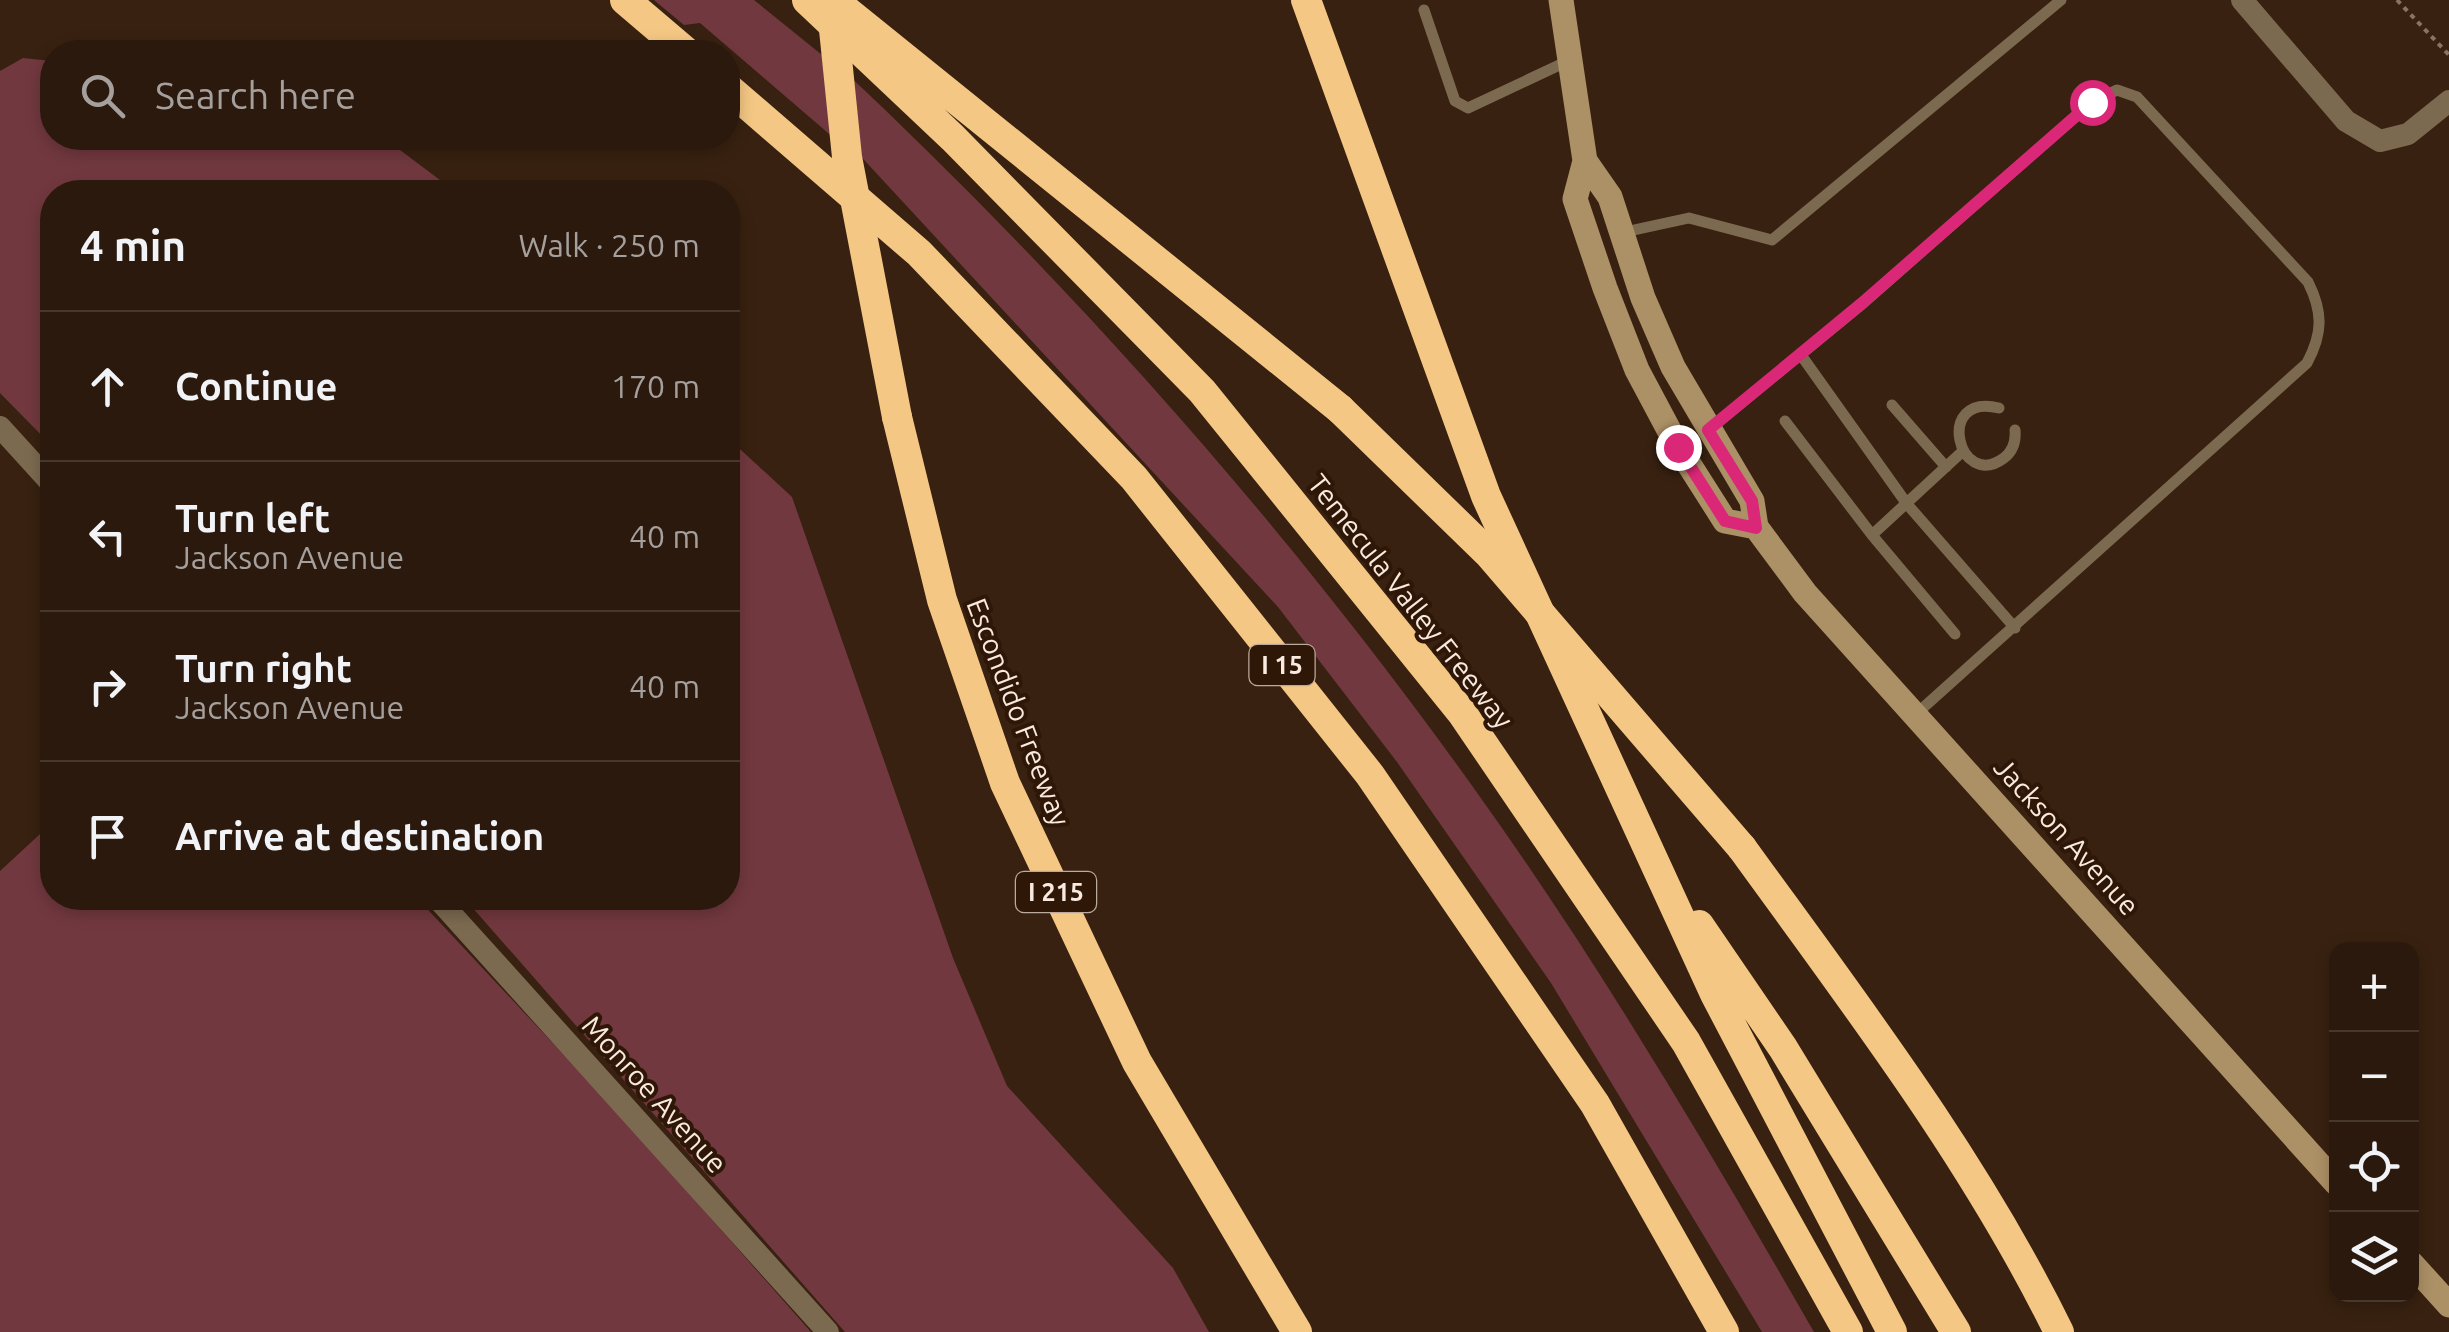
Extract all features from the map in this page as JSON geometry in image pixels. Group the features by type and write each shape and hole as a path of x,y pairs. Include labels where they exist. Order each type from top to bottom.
{"highway":[{"path":"624,0 672,40"},
{"name":"Temecula Valley Freeway","path":"807,0 952,138 1202,391 1462,712 1686,1042 1848,1332"},
{"path":"832,0 1340,409 1490,554 1742,848 1907,1078 2020,1253 2059,1332"},
{"name":"Escondido Freeway","path":"832,0 846,157 897,417 942,600 1006,783 1137,1062 1297,1332"},
{"path":"1306,0 1486,496 1715,994 1892,1332"},
{"name":"I 15","path":"740,98 920,253 1134,478 1370,775 1595,1104 1724,1332"},
{"path":"1644,844 1783,1048 1956,1332"}],"main road":[{"name":"Jackson Avenue","path":"1561,0 1585,161 1575,199 1636,370 1725,521 1756,528"},
{"name":"Jackson Avenue","path":"1585,161 1610,197 1658,332 1708,430 1752,501 1756,528 1806,592 2329,1175"},
{"path":"1591,248 1615,272 1678,414 1690,426 1708,430"},
{"path":"2419,1272 2449,1305"}],"street":[{"path":"2242,0 2346,122 2380,141 2408,134 2449,101"},
{"path":"0,428 40,471"},
{"name":"Monroe Avenue","path":"448,910 828,1332"}],"lane":[{"path":"1620,233 1690,218 1772,240 2060,0"},
{"path":"1424,10 1456,101 1468,108 1568,61"},
{"path":"1708,430 1802,355 2092,102 2118,90 2136,97 2308,282 2320,308 2319,340 2307,363 1915,714"},
{"path":"1802,355 1907,504 2015,628"},
{"path":"1892,405 1946,467"},
{"path":"1999,408 1980,407 1965,416 1958,433 1963,451 1978,462 1998,462 2012,449 2015,430"},
{"path":"1785,420 1872,536 1955,634"},
{"path":"1872,536 1963,451"}],"path":[{"path":"2397,0 2449,56"}],"shaded area":[{"path":"654,0 754,0 827,59 842,145 740,57 740,40 720,40 700,23 684,25"},
{"path":"23,58 40,60 40,150 400,150 440,180 40,180 40,434 0,393 0,71"},
{"path":"842,69 1013,237 1095,324 1253,503 1402,690 1519,853 1608,987 1814,1332 1762,1332 1551,983 1397,762 1278,607 853,148"},
{"path":"740,449 792,497 953,958 1007,1086 1173,1268 1209,1332 845,1332 475,910 740,910"},
{"path":"40,834 40,910 428,910 619,1114 811,1332 0,1332 0,871"}],"route":[{"path":"1678,447 1725,521 1756,528 1752,501 1708,430 1802,355 2092,102"}]}
